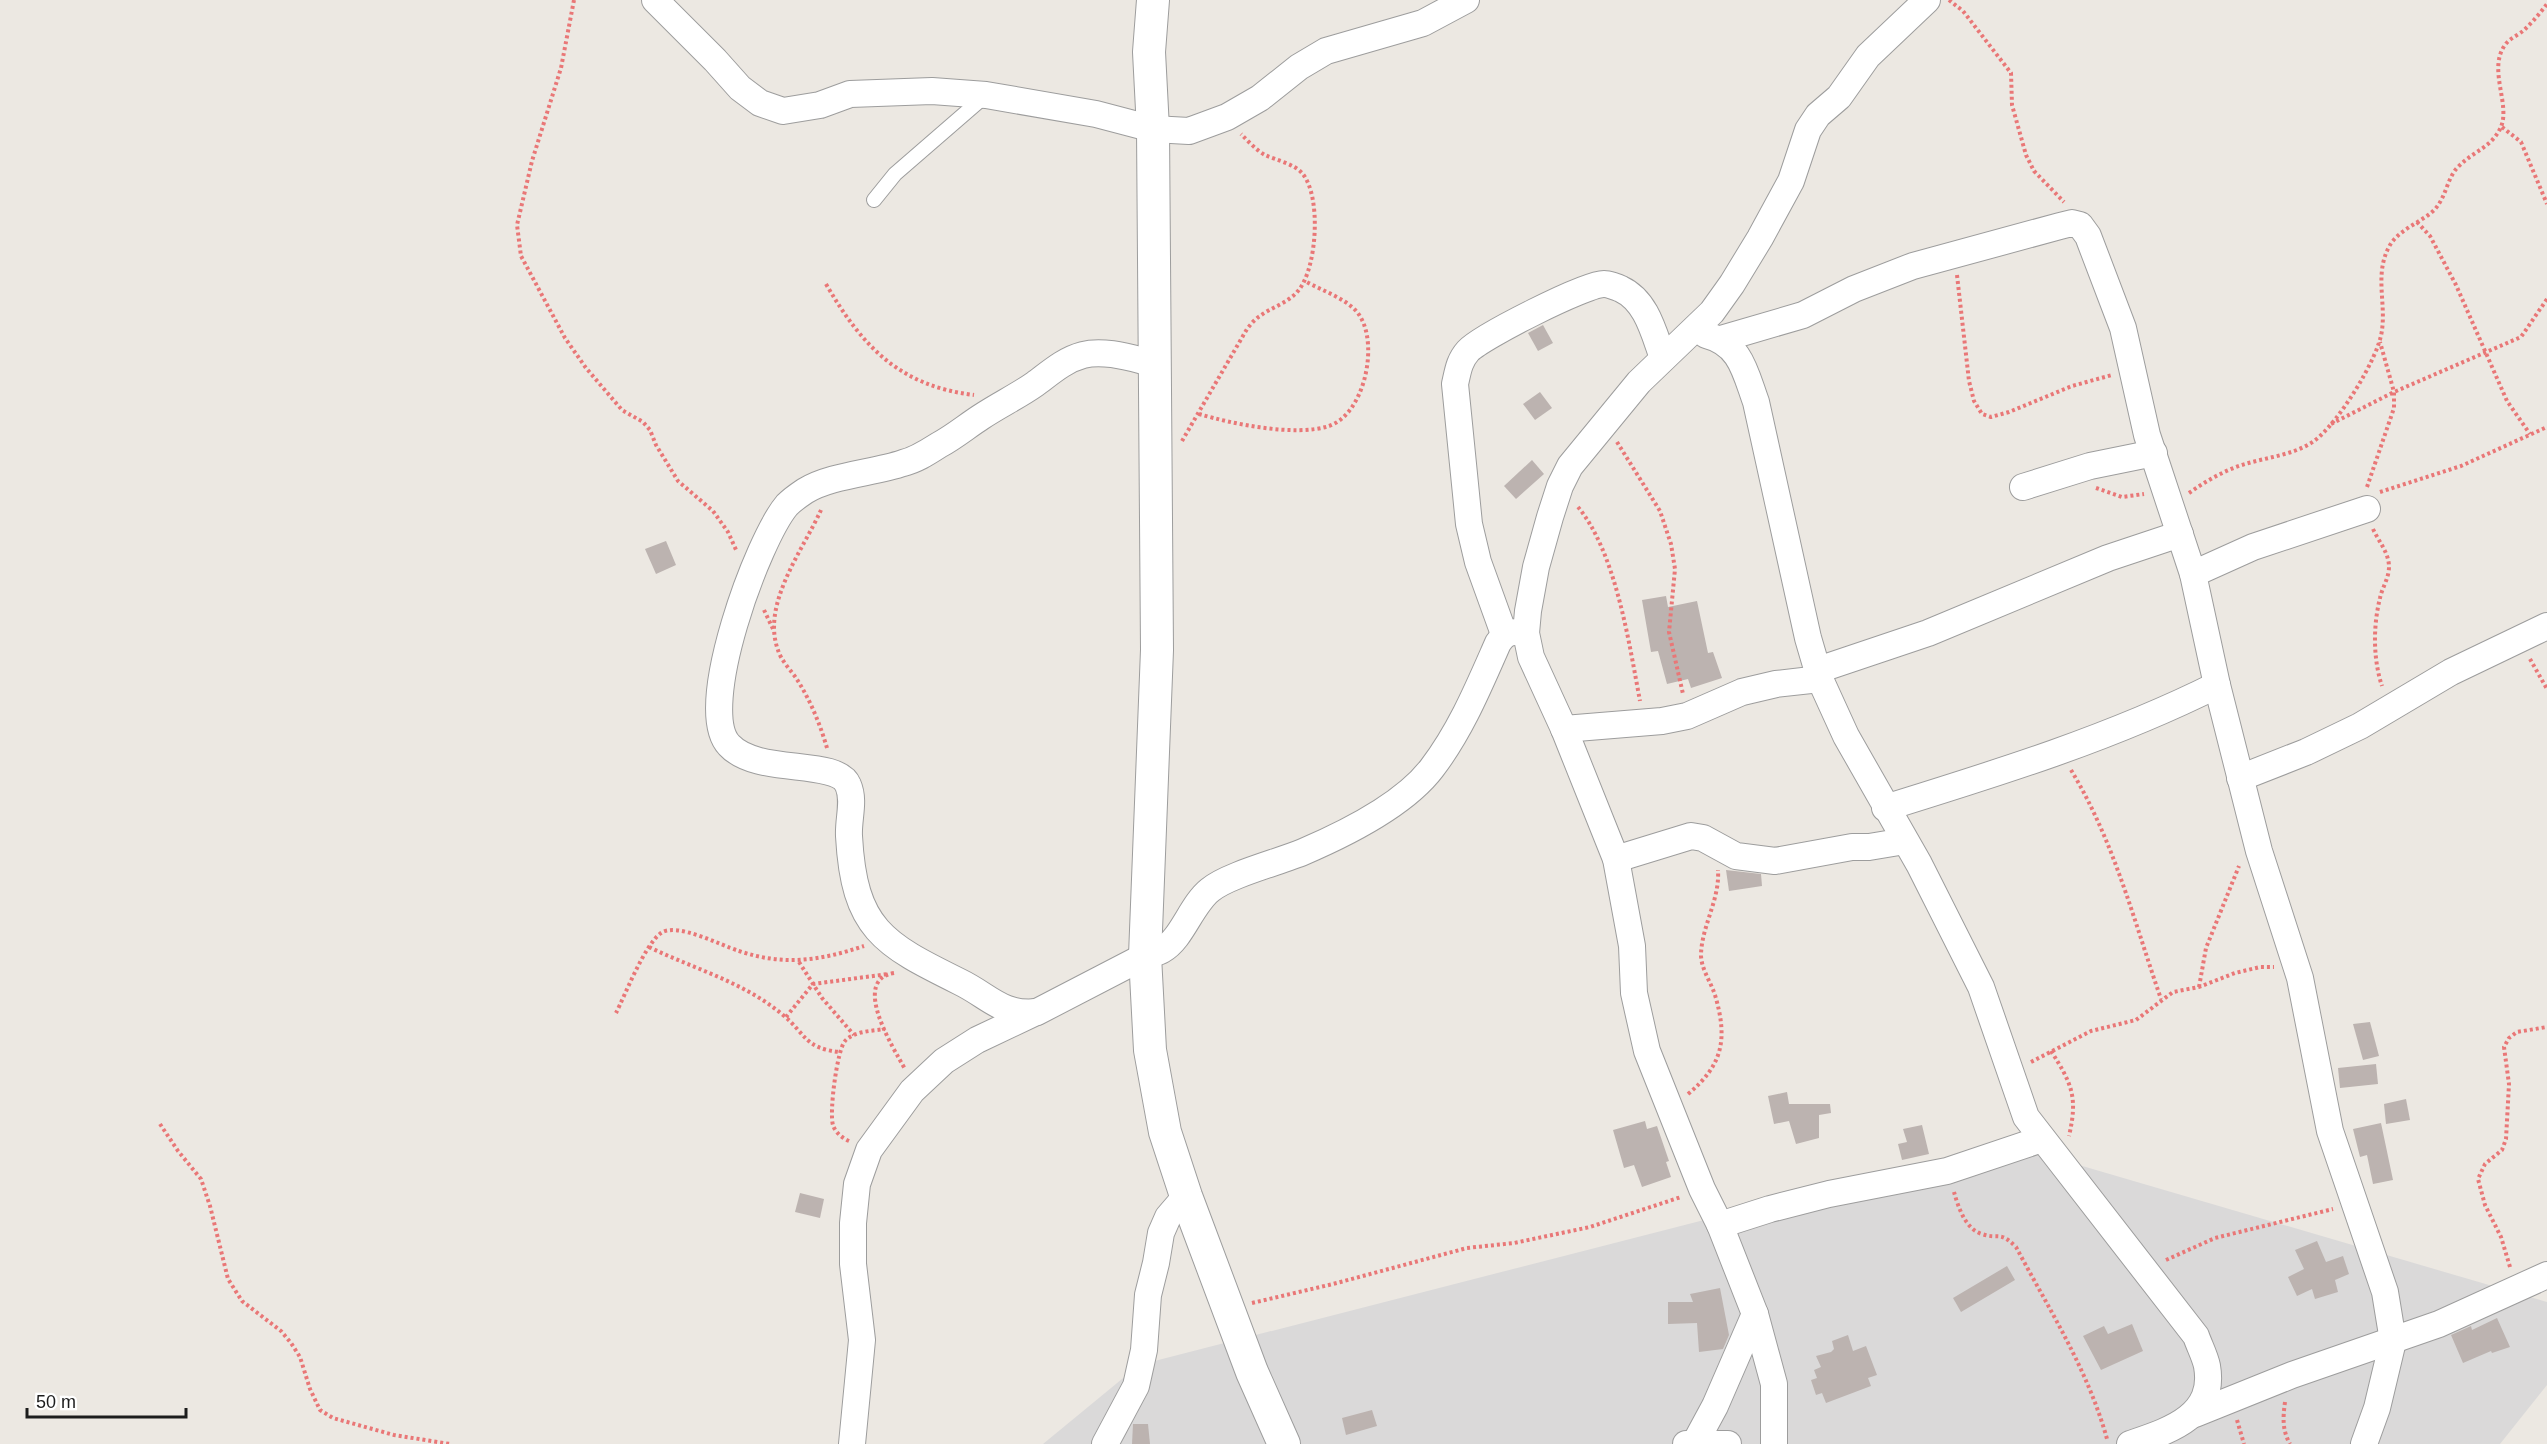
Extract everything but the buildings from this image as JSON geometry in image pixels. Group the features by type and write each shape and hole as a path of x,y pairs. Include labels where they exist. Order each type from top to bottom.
{"street":[{"path":"655,0 716,60 740,88 760,103 783,111 820,105 850,94 932,91 986,95 1095,114 1153,129 1189,131 1227,117 1260,98 1299,67 1326,51 1424,23 1466,0"},
{"path":"1153,0 1149,52 1153,129 1157,650 1144,956 1150,1050 1165,1132 1186,1196 1284,1444"},
{"path":"852,1444 862,1340 853,1264 853,1223 857,1184 869,1150 912,1091 944,1060 977,1040 1107,977 1144,956 1162,950 1173,940 1196,905 1211,889 1304,852 1357,827 1404,795 1431,770 1457,730 1497,643 1515,633 1528,610 1536,567 1560,486 1570,466 1663,358 1712,312 1760,238 1791,181 1808,130 1818,114 1839,97 1868,56 1927,0"},
{"path":"1721,339 1803,315 1881,278 1954,254 2072,223 2080,225 2092,246 2123,328 2147,435 2193,574 2217,685 2254,833 2300,978 2330,1131 2385,1292 2393,1341 2377,1408 2364,1444"},
{"path":"1663,358 1650,321 1637,301 1622,290 1604,284 1579,291 1470,348 1460,361 1455,384 1469,524 1478,562 1515,633 1531,657 1564,729 1616,859 1632,946 1634,993 1647,1051 1755,1314 1774,1384 1774,1444"},
{"path":"1686,335 1706,335 1721,339 1735,351 1745,372 1756,402 1808,639 1819,674 1846,736 1948,920 1981,987 2026,1117 2196,1336 2207,1367 2206,1393 2195,1414"},
{"path":"1037,1012 1021,1014 1000,1007 976,989 934,969 884,939 873,926 858,894 852,872 849,832 851,797 848,782 834,771 777,766 749,758 729,745 720,730 720,697 726,660 736,611 748,578 771,530 788,504 808,489 907,463 943,443 1034,384 1057,366 1085,354 1111,355 1156,364"},
{"path":"2023,487 2073,471 2154,453"},
{"path":"2193,574 2253,547 2372,501"},
{"path":"1564,729 1687,716 1742,692 1819,674 1928,633 2108,558 2180,534"},
{"path":"2240,778 2306,752 2360,726 2451,672 2547,626"},
{"path":"1885,808 2059,752 2139,721 2217,685"},
{"path":"1616,859 1691,836 1702,838 1736,856 1774,861 1852,847 1869,847 1905,841"},
{"path":"1720,1225 1829,1194 1947,1171 2042,1139"},
{"path":"1105,1444 1136,1386 1144,1350 1148,1294 1161,1233 1168,1217 1186,1196"},
{"path":"2130,1444 2165,1432 2195,1414 2292,1375 2393,1341 2513,1292 2547,1275"},
{"path":"1691,1443 1715,1406 1755,1314"},
{"path":"1691,1443 1728,1444"}],"lane":[{"path":"874,200 895,174 986,95"}],"path":[{"path":"573,0 561,68 532,161 517,225 521,255 570,346 611,398 650,430 656,445 678,481 713,511 728,532 748,578"},
{"path":"1948,0 1963,11 2011,73 2012,105 2026,155 2034,171 2067,205 2072,223"},
{"path":"2073,471 2088,484 2103,492 2122,496 2146,494 2168,497 2243,464 2290,453 2314,441 2331,425 2354,393 2380,341 2382,330 2380,282 2384,260 2395,239 2433,211 2442,200 2460,165 2483,149 2502,127 2499,77 2502,52 2505,44 2522,32 2547,4"},
{"path":"1157,468 1183,440 1247,329 1259,316 1278,307 1297,293 1305,281 1314,240 1310,187 1301,172 1263,154 1248,142 1227,117"},
{"path":"2502,127 2522,142 2547,204"},
{"path":"2417,222 2430,236 2467,305 2507,401 2530,434"},
{"path":"1954,254 1967,344 1969,381 1974,401 1982,414 1991,417 2098,377 2133,371"},
{"path":"1198,414 1249,426 1318,429 1332,425 1345,415 1358,400 1368,357 1367,334 1361,317 1353,308 1305,281"},
{"path":"826,284 844,315 867,345 890,364 922,381 954,391 979,395"},
{"path":"2331,425 2394,392 2521,337 2531,326 2547,299"},
{"path":"1603,425 1626,454 1660,511 1671,544 1675,569 1669,632 1687,716"},
{"path":"2372,501 2461,466 2547,427"},
{"path":"832,481 817,520 791,568 774,611 773,629 778,652 810,702 822,731 834,771"},
{"path":"1560,486 1583,514 1600,541 1623,622 1644,722"},
{"path":"2519,640 2547,689"},
{"path":"2059,752 2083,790 2112,852 2161,999"},
{"path":"2199,987 2206,948 2232,879 2254,833"},
{"path":"1669,1109 1705,1080 1720,1054 1722,1038 1715,994 1701,959 1702,944 1715,901 1718,876 1715,845"},
{"path":"616,1013 650,947 660,934 670,929 685,932 740,952 798,962 842,953 884,939"},
{"path":"650,947 752,992 786,1017 802,1037 814,1046 839,1052"},
{"path":"798,962 854,1035"},
{"path":"2013,1078 2034,1059 2091,1031 2136,1020 2173,992 2199,987 2235,973 2260,967 2288,970 2300,978"},
{"path":"786,1017 813,984 934,969"},
{"path":"889,974 880,981 874,993 877,1012 906,1071 912,1091"},
{"path":"2513,1292 2510,1266 2502,1237 2485,1205 2478,1179 2485,1164 2502,1150 2506,1139 2510,1084 2504,1047 2509,1038 2517,1032 2547,1027"},
{"path":"869,1150 841,1137 833,1126 831,1114 839,1052 845,1041 854,1035 885,1029"},
{"path":"2051,1051 2069,1083 2075,1101 2063,1166"},
{"path":"160,1124 201,1179 228,1279 242,1301 281,1331 291,1343 300,1357 310,1389 320,1410 333,1418 394,1435 450,1444"},
{"path":"1947,1171 1963,1216 1971,1228 1982,1235 2006,1237 2016,1247 2085,1376 2098,1406 2109,1444"},
{"path":"1228,1307 1298,1293 1467,1248 1514,1243 1579,1230 1702,1189"},
{"path":"2147,1270 2181,1252 2215,1238 2354,1204"},
{"path":"2290,1444 2285,1436 2283,1418 2292,1375"}],"shaded area":[{"path":"2004,1143 2547,1302 2547,1385 2500,1444 1043,1444 1139,1365"}]}
